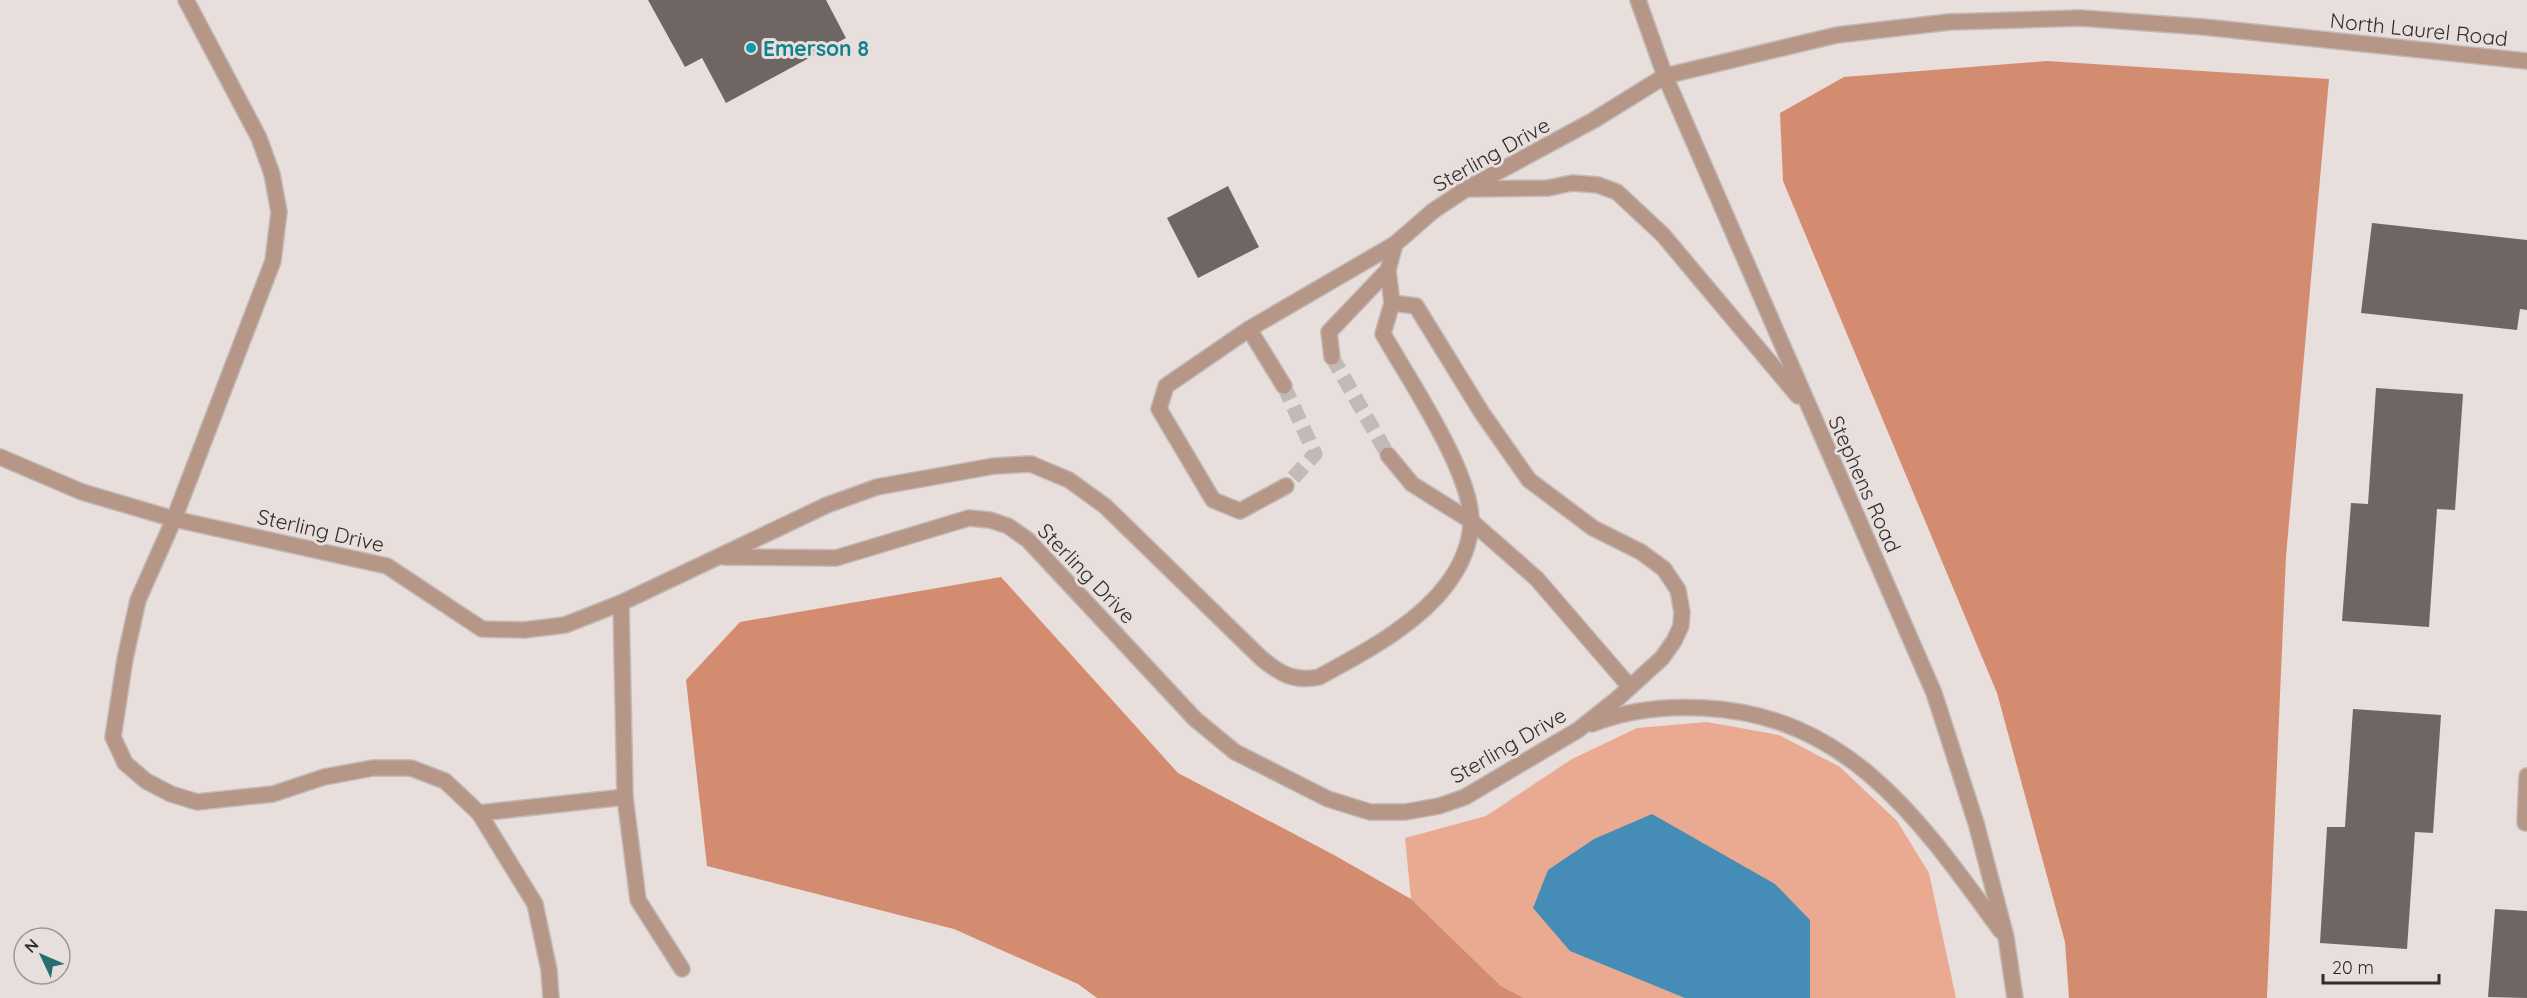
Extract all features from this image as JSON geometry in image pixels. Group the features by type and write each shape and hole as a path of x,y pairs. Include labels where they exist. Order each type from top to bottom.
{"street":[{"path":"186,0 259,138 272,174 279,212 273,261 174,519 138,600 125,659 113,737 125,763 146,781 171,794 197,802 273,794 324,777 373,768 411,768 446,781 479,813 535,904 549,970 551,998"},
{"name":"Stephens Road","path":"1638,0 1665,76 1934,693 1976,823 2006,937 2015,998"},
{"name":"North Laurel Road","path":"1665,76 1837,35 1949,22 2080,18 2204,27 2527,61"},
{"name":"Sterling Drive","path":"0,457 82,492 174,519 387,566 482,629 524,630 565,625 621,603 827,505 877,487 985,467 1031,464 1069,480 1105,506 1261,658 1279,673 1306,680 1319,677 1398,631 1437,597 1462,561 1468,543 1471,521 1467,499 1450,451 1383,334 1392,303 1388,270 1395,244 1433,211 1466,189 1594,120 1665,76"},
{"path":"1466,189 1548,188 1572,183 1598,185 1617,192 1663,235 1809,409"},
{"path":"1286,486 1240,511 1213,500 1159,409 1166,386 1249,329 1395,244"},
{"path":"1332,357 1329,332 1388,270"},
{"name":"Sterling Drive","path":"721,557 836,558 969,518 990,520 1008,526 1045,556 1195,719 1216,738 1274,773 1328,800 1370,812 1405,812 1439,806 1465,797 1578,730 1662,658 1681,626 1680,600 1673,579 1654,561 1593,528 1530,480 1482,413 1416,306 1392,303"},
{"path":"1249,329 1284,386"},
{"path":"1388,455 1412,484 1471,521 1538,579 1630,687"},
{"path":"621,603 625,797 638,900 681,969"},
{"path":"1578,730 1624,714 1649,710 1694,708 1739,711 1769,718 1818,737 1851,759 1907,810 1950,861 2006,937"},
{"path":"2525,823 2527,776"},
{"path":"479,813 625,797"}],"shaded area":[{"path":"2047,61 2329,79 2286,556 2267,998 2069,998 2065,942 1997,693 1783,181 1780,113 1844,77"},
{"path":"1001,577 1178,773 1334,855 1411,899 1501,986 1524,998 1097,998 1078,984 954,929 707,866 686,680 740,622"},
{"path":"1707,722 1779,735 1840,767 1897,821 1929,873 1956,998 1524,998 1501,986 1411,899 1405,838 1486,816 1572,759 1637,728"}],"water":[{"path":"1652,814 1775,884 1810,920 1810,998 1685,998 1570,951 1533,908 1548,870 1594,839"}],"building":[{"name":"Emerson 8","path":"648,0 826,0 846,38 726,103 702,58 685,67"},
{"path":"1228,186 1259,247 1198,278 1167,218"},
{"path":"2372,223 2527,240 2527,310 2520,309 2517,330 2361,313"},
{"path":"2376,388 2463,394 2455,510 2437,509 2429,627 2342,621 2351,503 2368,504"},
{"path":"2353,709 2441,715 2433,833 2415,832 2407,949 2320,943 2327,827 2345,827"},
{"path":"2495,909 2527,911 2527,998 2488,997"}],"tunnel":[{"path":"1332,357 1388,455"},
{"path":"1284,386 1315,454 1286,486"}],"place":[{"name":"Emerson 8","path":"751,48"}]}
